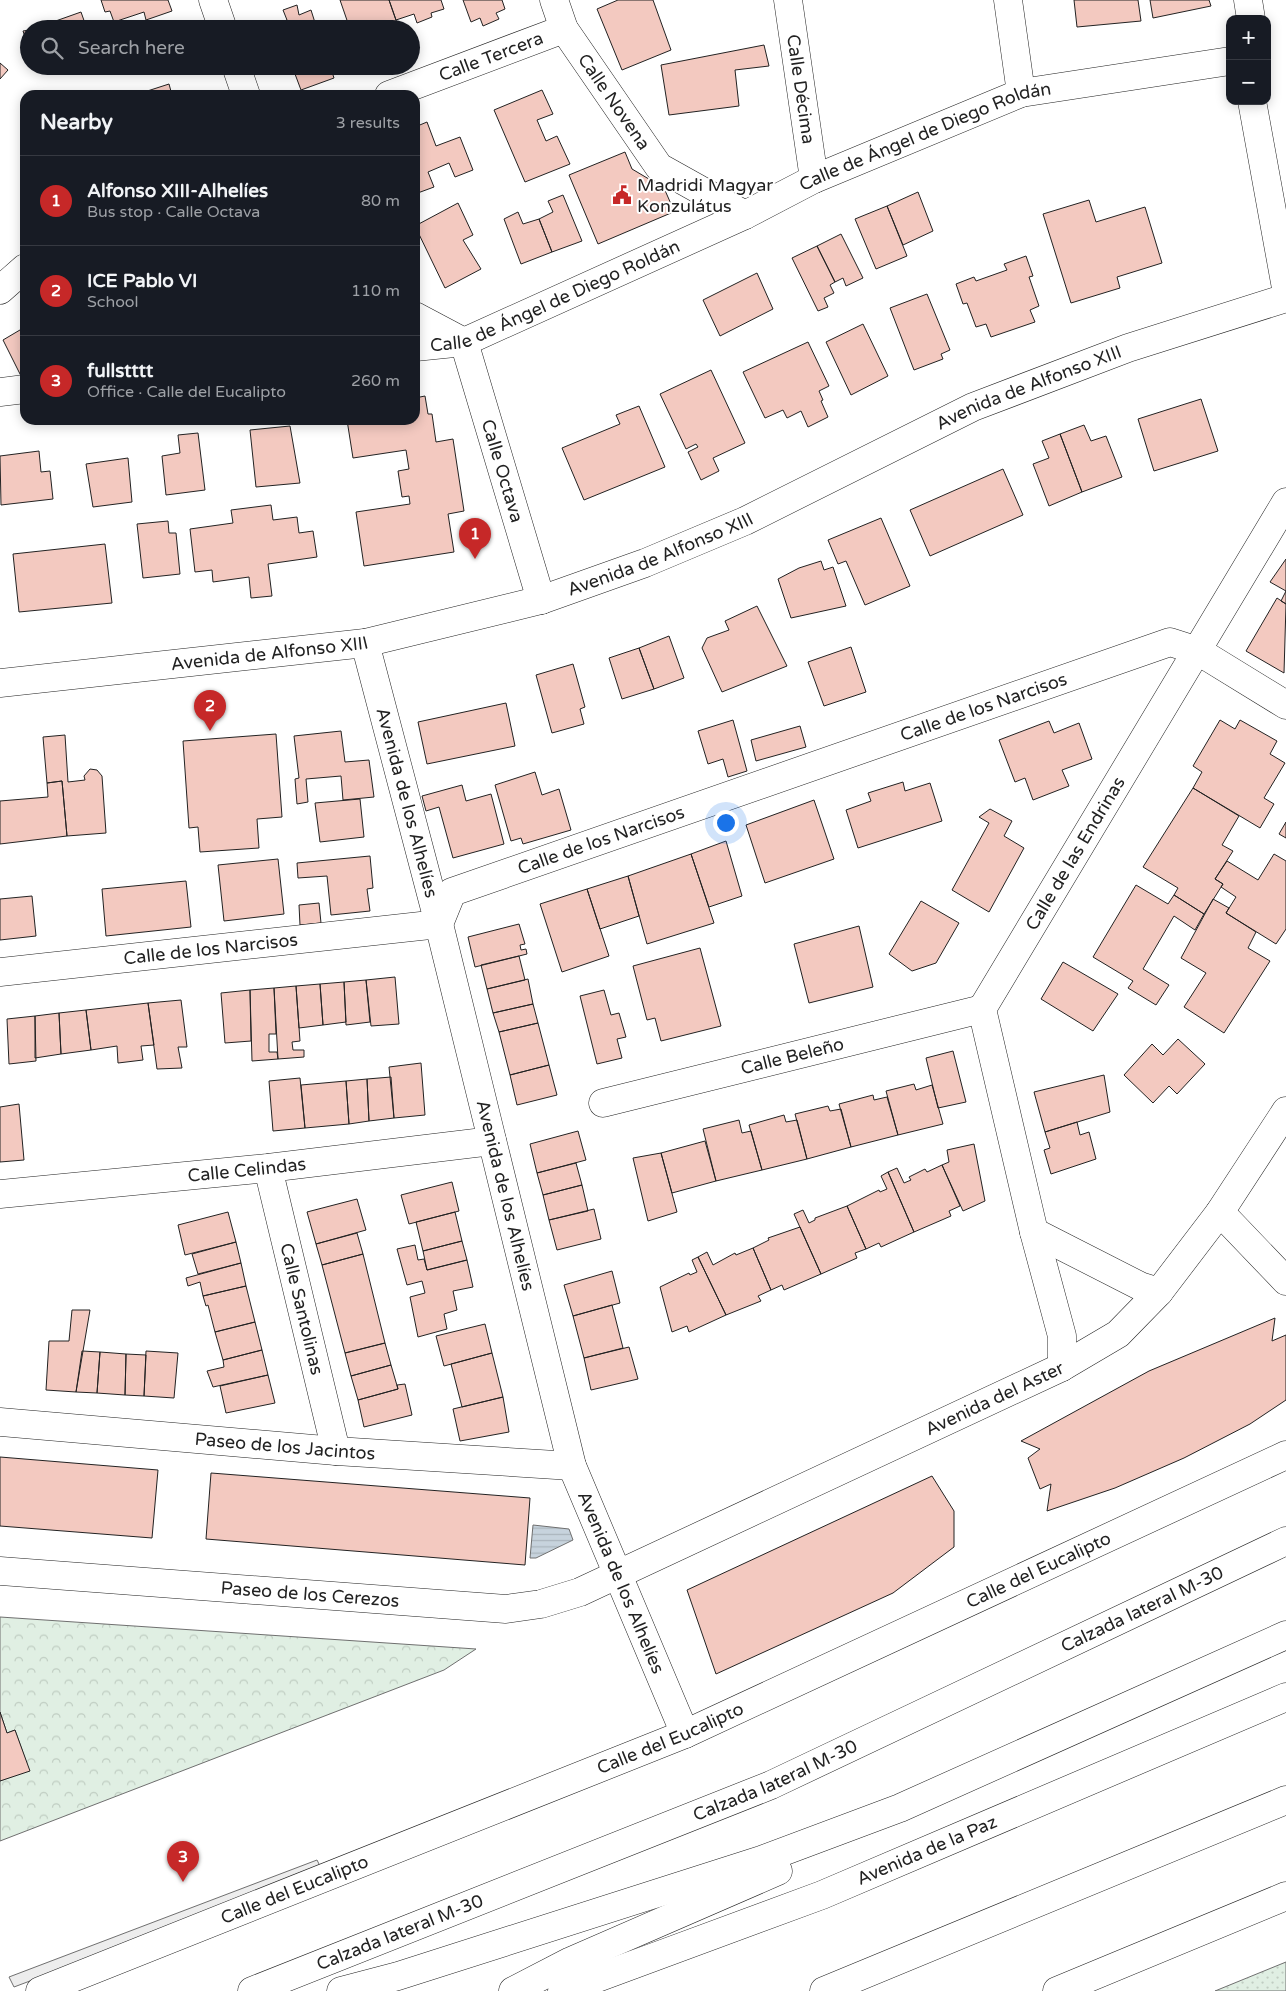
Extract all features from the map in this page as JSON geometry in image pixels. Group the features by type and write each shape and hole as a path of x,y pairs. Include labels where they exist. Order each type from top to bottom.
{"main road":[{"path":"213,0 220,20"},
{"name":"Calle Novena","path":"554,0 564,29 659,167 745,215"},
{"name":"Calle Décima","path":"788,0 814,179"},
{"path":"1008,0 1021,93"},
{"path":"1248,0 1250,15"},
{"name":"Calle Tercera","path":"402,90 564,29"},
{"name":"Calle de Ángel de Diego Roldán","path":"420,346 464,342 745,215 814,179 1021,93 1226,62"},
{"path":"239,75 244,90"},
{"path":"1253,105 1286,288"},
{"path":"0,290 20,272"},
{"name":"Avenida de Alfonso XIII","path":"0,683 365,643 541,600 644,563 744,521 973,407 1128,348 1286,298"},
{"path":"420,319 464,342"},
{"name":"Calle Octava","path":"464,342 541,600"},
{"path":"0,392 20,390"},
{"name":"Calle de las Endrinas","path":"982,1009 1286,502"},
{"name":"Calle de los Narcisos","path":"0,972 439,924 452,892 1170,642 1198,651 1286,705"},
{"name":"Avenida de los Alhelíes","path":"365,643 439,924 572,1466 616,1575 685,1734"},
{"path":"982,1009 1034,1232 1062,1336 1062,1367"},
{"name":"Calle Beleño","path":"602,1103 982,1009"},
{"name":"Avenida del Aster","path":"616,1575 1062,1367 1118,1334 1159,1292 1220,1212 1286,1111"},
{"name":"Calle Celindas","path":"0,1194 268,1168 492,1141"},
{"name":"Calle Santolinas","path":"268,1168 336,1451"},
{"path":"1220,1212 1286,1281"},
{"path":"1034,1232 1140,1286 1159,1292"},
{"name":"Paseo de los Jacintos","path":"0,1422 336,1451 572,1466"},
{"name":"Calle del Eucalipto","path":"40,1991 685,1734 1286,1454"},
{"name":"Calzada lateral M-30","path":"252,1991 771,1785 1286,1541"},
{"name":"Paseo de los Cerezos","path":"0,1571 506,1609 541,1604 580,1592 616,1575"},
{"path":"341,1991 398,1976 761,1860 900,1808 1286,1635"},
{"name":"Avenida de la Paz","path":"562,1991 822,1895 1286,1697"},
{"path":"824,1991 1286,1800"},
{"path":"513,1991 571,1961 796,1863 900,1808"},
{"path":"1057,1991 1286,1896"}],"green space":[{"path":"0,1617 476,1649 444,1670 0,1841 0,1781 29,1770 15,1730 7,1733 0,1712"},
{"path":"1286,1962 1286,1991 1215,1991"}],"shaded area":[{"path":"533,1525 569,1529 573,1540 536,1558 530,1558"},
{"path":"317,1860 321,1868 192,1920 14,1987 9,1977"}],"building":[{"path":"101,0 168,0 172,11 146,20 144,12 120,20 113,20 110,11 105,12"},
{"path":"340,0 389,0 396,20 347,20"},
{"path":"389,0 441,0 444,9 431,13 432,17 420,22 420,20 416,20 414,14 396,20"},
{"path":"463,0 502,0 505,9 496,13 499,19 483,26 480,18 471,22"},
{"path":"618,0 653,0 671,50 622,70 597,9"},
{"path":"1074,0 1138,0 1141,21 1077,27"},
{"path":"1150,0 1209,0 1211,6 1153,18"},
{"path":"297,5 299,15 311,10 314,20 287,20 283,10"},
{"path":"81,12 84,20 58,20"},
{"path":"764,45 769,66 735,70 739,106 669,115 661,65"},
{"path":"0,63 8,70 0,79"},
{"path":"295,75 333,75 334,78 301,90"},
{"path":"169,84 171,90 150,90"},
{"path":"542,90 553,114 537,120 546,141 557,136 570,164 525,182 494,110"},
{"path":"427,122 436,146 460,137 473,170 455,177 449,163 428,172 434,187 420,192 420,125"},
{"name":"Madridi Magyar Konzulátus","path":"625,152 632,169 664,188 671,204 675,202 678,210 598,244 569,175"},
{"path":"918,192 933,231 903,245 887,206"},
{"path":"563,195 582,241 552,252 539,219 553,212 548,201"},
{"path":"1089,200 1096,222 1145,207 1162,263 1117,277 1120,288 1071,303 1043,214"},
{"path":"458,203 473,235 463,240 481,269 445,288 420,236 420,223"},
{"path":"887,206 907,256 876,269 855,219"},
{"path":"518,212 523,224 539,219 552,252 521,264 504,219"},
{"path":"841,234 863,278 846,286 843,278 835,282 817,246"},
{"path":"817,246 835,282 830,285 834,293 824,298 828,307 818,311 792,258"},
{"path":"1026,256 1033,276 1029,277 1039,306 1030,310 1035,322 991,337 986,324 976,327 967,303 963,304 956,284 974,277 976,281 1007,270 1004,264"},
{"path":"757,273 773,309 720,336 703,300"},
{"path":"927,294 950,350 941,354 943,359 914,370 890,308"},
{"path":"863,324 888,376 851,395 826,342"},
{"path":"20,330 20,374 3,340"},
{"path":"808,342 829,386 819,391 828,417 808,427 801,411 787,418 783,410 765,418 743,372"},
{"path":"711,370 745,443 713,458 719,471 701,480 688,452 698,447 696,444 686,449 660,394"},
{"path":"425,396 428,414 432,414 436,442 453,439 464,511 448,514 454,552 364,566 356,512 410,504 409,496 402,497 398,471 409,469 406,450 353,458 348,425 420,425 420,397"},
{"path":"1201,399 1218,451 1154,471 1138,419"},
{"path":"639,406 665,467 584,500 562,448 620,424 616,415"},
{"path":"1084,425 1091,441 1106,436 1122,477 1082,492 1060,434"},
{"path":"290,426 300,483 256,487 250,430"},
{"path":"198,433 205,490 166,495 162,456 180,453 178,435"},
{"path":"1060,434 1082,492 1049,506 1033,464 1049,458 1042,441"},
{"path":"39,451 41,472 50,471 53,499 1,505 0,456"},
{"path":"128,458 132,502 93,507 86,464"},
{"path":"1003,469 1023,515 930,556 910,510"},
{"path":"271,505 273,520 297,517 299,533 313,531 317,557 268,564 272,596 251,598 249,577 213,582 212,570 195,572 190,529 233,523 231,510"},
{"path":"881,518 910,586 865,605 846,561 838,564 828,540"},
{"path":"168,521 169,533 176,533 180,574 143,578 137,524"},
{"path":"105,544 112,603 19,612 13,554"},
{"path":"1286,559 1286,591 1270,582"},
{"path":"821,561 824,570 833,567 846,606 791,618 778,579 799,568"},
{"path":"1286,591 1286,604 1281,601"},
{"path":"1277,598 1286,604 1284,673 1246,651"},
{"path":"757,606 787,666 722,692 702,648 707,638 729,630 725,621"},
{"path":"669,636 684,678 654,689 639,648"},
{"path":"851,647 866,692 824,706 808,662"},
{"path":"639,648 654,689 622,699 609,658"},
{"path":"573,664 585,707 580,709 584,724 552,733 536,675"},
{"path":"506,703 515,746 427,764 418,722"},
{"path":"733,720 747,771 728,777 723,759 708,764 698,731"},
{"path":"1220,720 1235,729 1240,720 1277,741 1270,754 1285,763 1264,798 1274,804 1260,828 1193,788 1202,772 1193,766"},
{"path":"1049,721 1054,733 1079,723 1092,759 1062,770 1069,786 1033,800 1025,778 1015,782 999,740"},
{"path":"800,726 806,747 756,761 751,740"},
{"path":"341,731 345,762 369,760 374,797 343,800 341,776 306,779 308,802 297,804 295,779 299,778 294,736"},
{"path":"276,734 282,817 257,819 259,848 200,852 198,827 189,828 183,741"},
{"path":"65,735 68,782 85,780 84,776 90,769 97,770 102,776 106,833 67,836 62,781 47,783 43,737"},
{"path":"535,772 542,795 559,789 571,830 523,844 521,838 511,841 495,785"},
{"path":"62,781 67,836 0,844 0,801 48,797 47,783"},
{"path":"903,782 905,791 930,783 942,821 858,848 846,810 871,801 868,793"},
{"path":"462,785 466,801 491,794 504,844 453,858 439,807 426,811 422,796"},
{"path":"1193,788 1239,816 1222,845 1233,851 1215,879 1223,884 1204,914 1174,895 1178,888 1143,867"},
{"path":"360,799 364,837 320,842 315,803"},
{"path":"814,800 834,859 765,883 746,825"},
{"path":"990,809 1012,821 1004,836 1024,848 989,912 952,890 989,823 979,817"},
{"path":"1286,822 1286,838 1279,834"},
{"path":"726,841 742,896 709,907 691,854"},
{"path":"691,854 714,923 647,944 628,876"},
{"path":"1274,854 1286,861 1286,929 1276,944 1226,913 1236,897 1221,887 1223,884 1215,879 1227,861 1258,880"},
{"path":"370,856 373,888 367,889 370,911 331,915 327,876 298,878 297,863"},
{"path":"278,859 284,914 224,921 218,865"},
{"path":"628,876 639,916 600,929 587,889"},
{"path":"186,881 191,927 106,936 102,889"},
{"path":"1136,885 1168,904 1174,895 1204,914 1195,930 1174,916 1143,969 1169,985 1156,1005 1128,988 1133,981 1093,957"},
{"path":"587,889 609,956 562,972 540,904"},
{"path":"32,896 36,936 0,940 0,899"},
{"path":"1213,899 1229,908 1226,913 1256,932 1248,948 1270,961 1224,1033 1184,1007 1206,973 1181,958"},
{"path":"921,901 959,923 936,963 912,971 889,954"},
{"path":"319,903 321,923 300,925 299,905"},
{"path":"519,924 525,944 520,945 521,950 526,949 527,954 475,967 468,937"},
{"path":"859,926 873,987 809,1003 794,944"},
{"path":"700,948 721,1026 661,1041 655,1018 647,1020 633,966"},
{"path":"519,956 525,980 487,989 481,965"},
{"path":"1063,962 1118,994 1093,1031 1041,999"},
{"path":"395,977 399,1024 371,1026 366,980"},
{"path":"528,979 533,1004 493,1013 487,989"},
{"path":"366,980 370,1022 346,1025 344,982"},
{"path":"344,982 346,1022 323,1025 320,984"},
{"path":"320,984 323,1025 299,1028 296,986"},
{"path":"296,986 300,1041 292,1042 293,1050 304,1050 304,1057 278,1059 274,988"},
{"path":"274,988 276,1034 269,1034 269,1052 277,1052 278,1059 252,1061 250,990"},
{"path":"250,990 251,1041 225,1043 221,993"},
{"path":"604,990 611,1015 619,1013 626,1037 617,1039 622,1058 597,1064 580,996"},
{"path":"181,1000 187,1047 178,1047 182,1068 157,1069 148,1003"},
{"path":"148,1003 154,1045 141,1046 143,1060 118,1063 117,1046 91,1050 86,1010"},
{"path":"533,1004 538,1023 499,1032 493,1013"},
{"path":"86,1010 91,1050 61,1054 59,1013"},
{"path":"59,1013 61,1054 35,1058 35,1016"},
{"path":"35,1016 36,1061 9,1064 7,1019"},
{"path":"538,1023 549,1065 510,1075 499,1032"},
{"path":"1178,1039 1205,1064 1177,1094 1169,1086 1153,1103 1124,1075 1152,1044 1163,1055"},
{"path":"953,1051 966,1102 938,1108 926,1058"},
{"path":"421,1063 425,1115 394,1118 389,1067"},
{"path":"549,1065 557,1095 517,1105 510,1075"},
{"path":"1104,1075 1110,1112 1045,1132 1034,1092"},
{"path":"391,1077 394,1118 369,1121 367,1079"},
{"path":"300,1078 305,1128 273,1131 269,1081"},
{"path":"367,1079 369,1121 349,1124 346,1081"},
{"path":"346,1081 349,1124 305,1128 301,1085"},
{"path":"914,1084 916,1090 932,1085 943,1124 898,1135 886,1091"},
{"path":"873,1095 874,1100 887,1097 898,1135 851,1147 839,1104"},
{"path":"19,1104 24,1160 0,1162 0,1107"},
{"path":"828,1106 830,1111 841,1109 851,1147 807,1159 795,1114"},
{"path":"784,1115 786,1122 797,1120 807,1159 762,1170 749,1125"},
{"path":"739,1120 742,1133 751,1131 762,1170 716,1181 703,1129"},
{"path":"1077,1122 1080,1135 1089,1132 1096,1159 1051,1174 1044,1150 1050,1148 1045,1132"},
{"path":"578,1131 586,1160 537,1173 530,1144"},
{"path":"705,1141 716,1181 672,1193 661,1153"},
{"path":"974,1144 985,1201 963,1211 942,1165 949,1162 947,1150"},
{"path":"661,1153 677,1212 648,1221 633,1158"},
{"path":"576,1163 582,1185 543,1195 537,1173"},
{"path":"942,1165 960,1206 949,1211 951,1216 914,1232 888,1172 897,1168 904,1183 911,1180 909,1177 925,1169 927,1172"},
{"path":"888,1172 914,1232 881,1247 879,1243 866,1249 847,1206 879,1190 880,1192 887,1189 881,1176"},
{"path":"452,1182 459,1211 409,1224 401,1195"},
{"path":"582,1185 588,1211 549,1220 543,1195"},
{"path":"357,1199 366,1230 316,1244 307,1212"},
{"path":"847,1206 866,1249 855,1253 857,1258 821,1274 794,1214 803,1210 809,1223 815,1220 815,1218"},
{"path":"594,1209 601,1239 557,1250 549,1220"},
{"path":"228,1212 236,1242 185,1255 178,1225"},
{"path":"455,1212 462,1241 423,1251 416,1222"},
{"path":"800,1227 821,1274 784,1290 782,1285 771,1290 753,1248 769,1240 768,1238"},
{"path":"357,1233 363,1254 322,1265 316,1244"},
{"path":"462,1241 467,1260 427,1270 423,1251"},
{"path":"236,1242 241,1263 198,1274 192,1254"},
{"path":"415,1245 418,1260 424,1259 427,1270 467,1260 473,1287 453,1291 457,1310 444,1314 447,1329 418,1337 410,1297 425,1293 422,1281 407,1285 397,1249"},
{"path":"753,1248 771,1290 758,1296 761,1301 726,1315 698,1257 707,1252 713,1265 735,1253 736,1255"},
{"path":"363,1254 385,1343 345,1353 322,1265"},
{"path":"698,1257 726,1315 689,1332 687,1326 672,1332 660,1287 689,1273 690,1275 697,1272 692,1260"},
{"path":"241,1263 246,1286 203,1296 200,1282 188,1286 186,1278"},
{"path":"612,1271 620,1303 573,1316 564,1285"},
{"path":"246,1286 255,1322 215,1332 208,1305 206,1306 203,1296"},
{"path":"612,1305 623,1348 584,1358 573,1316"},
{"path":"72,1310 90,1310 76,1392 46,1390 49,1341 69,1341"},
{"path":"1275,1318 1272,1341 1286,1335 1286,1400 1250,1424 1184,1458 1115,1488 1047,1511 1051,1484 1040,1489 1028,1458 1040,1449 1021,1441 1149,1371"},
{"path":"255,1322 262,1350 223,1360 215,1332"},
{"path":"485,1324 492,1353 444,1366 436,1336"},
{"path":"385,1343 391,1365 351,1376 345,1353"},
{"path":"629,1347 638,1379 591,1390 584,1358"},
{"path":"262,1350 268,1375 213,1387 207,1371 224,1367 223,1360"},
{"path":"82,1351 100,1352 97,1393 76,1392"},
{"path":"146,1351 178,1353 174,1398 144,1396"},
{"path":"100,1352 126,1354 125,1395 97,1393"},
{"path":"492,1353 503,1397 462,1407 451,1364"},
{"path":"126,1354 146,1355 144,1396 125,1395"},
{"path":"391,1365 398,1389 358,1400 351,1376"},
{"path":"268,1375 275,1403 226,1413 220,1386"},
{"path":"405,1384 412,1415 364,1427 358,1400 398,1389 397,1385"},
{"path":"503,1397 509,1432 460,1441 453,1409"},
{"path":"0,1457 158,1470 152,1538 0,1526"},
{"path":"211,1473 530,1498 525,1565 206,1539"},
{"path":"932,1476 954,1511 954,1547 893,1593 716,1674 687,1590"},
{"path":"0,1712 7,1733 15,1730 30,1771 0,1781"}],"place":[{"name":"Madridi Magyar Konzulátus","path":"622,195"},
{"name":"Alfonso XIII-Alhelíes","path":"475,559"},
{"name":"ICE Pablo VI","path":"210,731"},
{"name":"fullstttt","path":"183,1882"}]}
